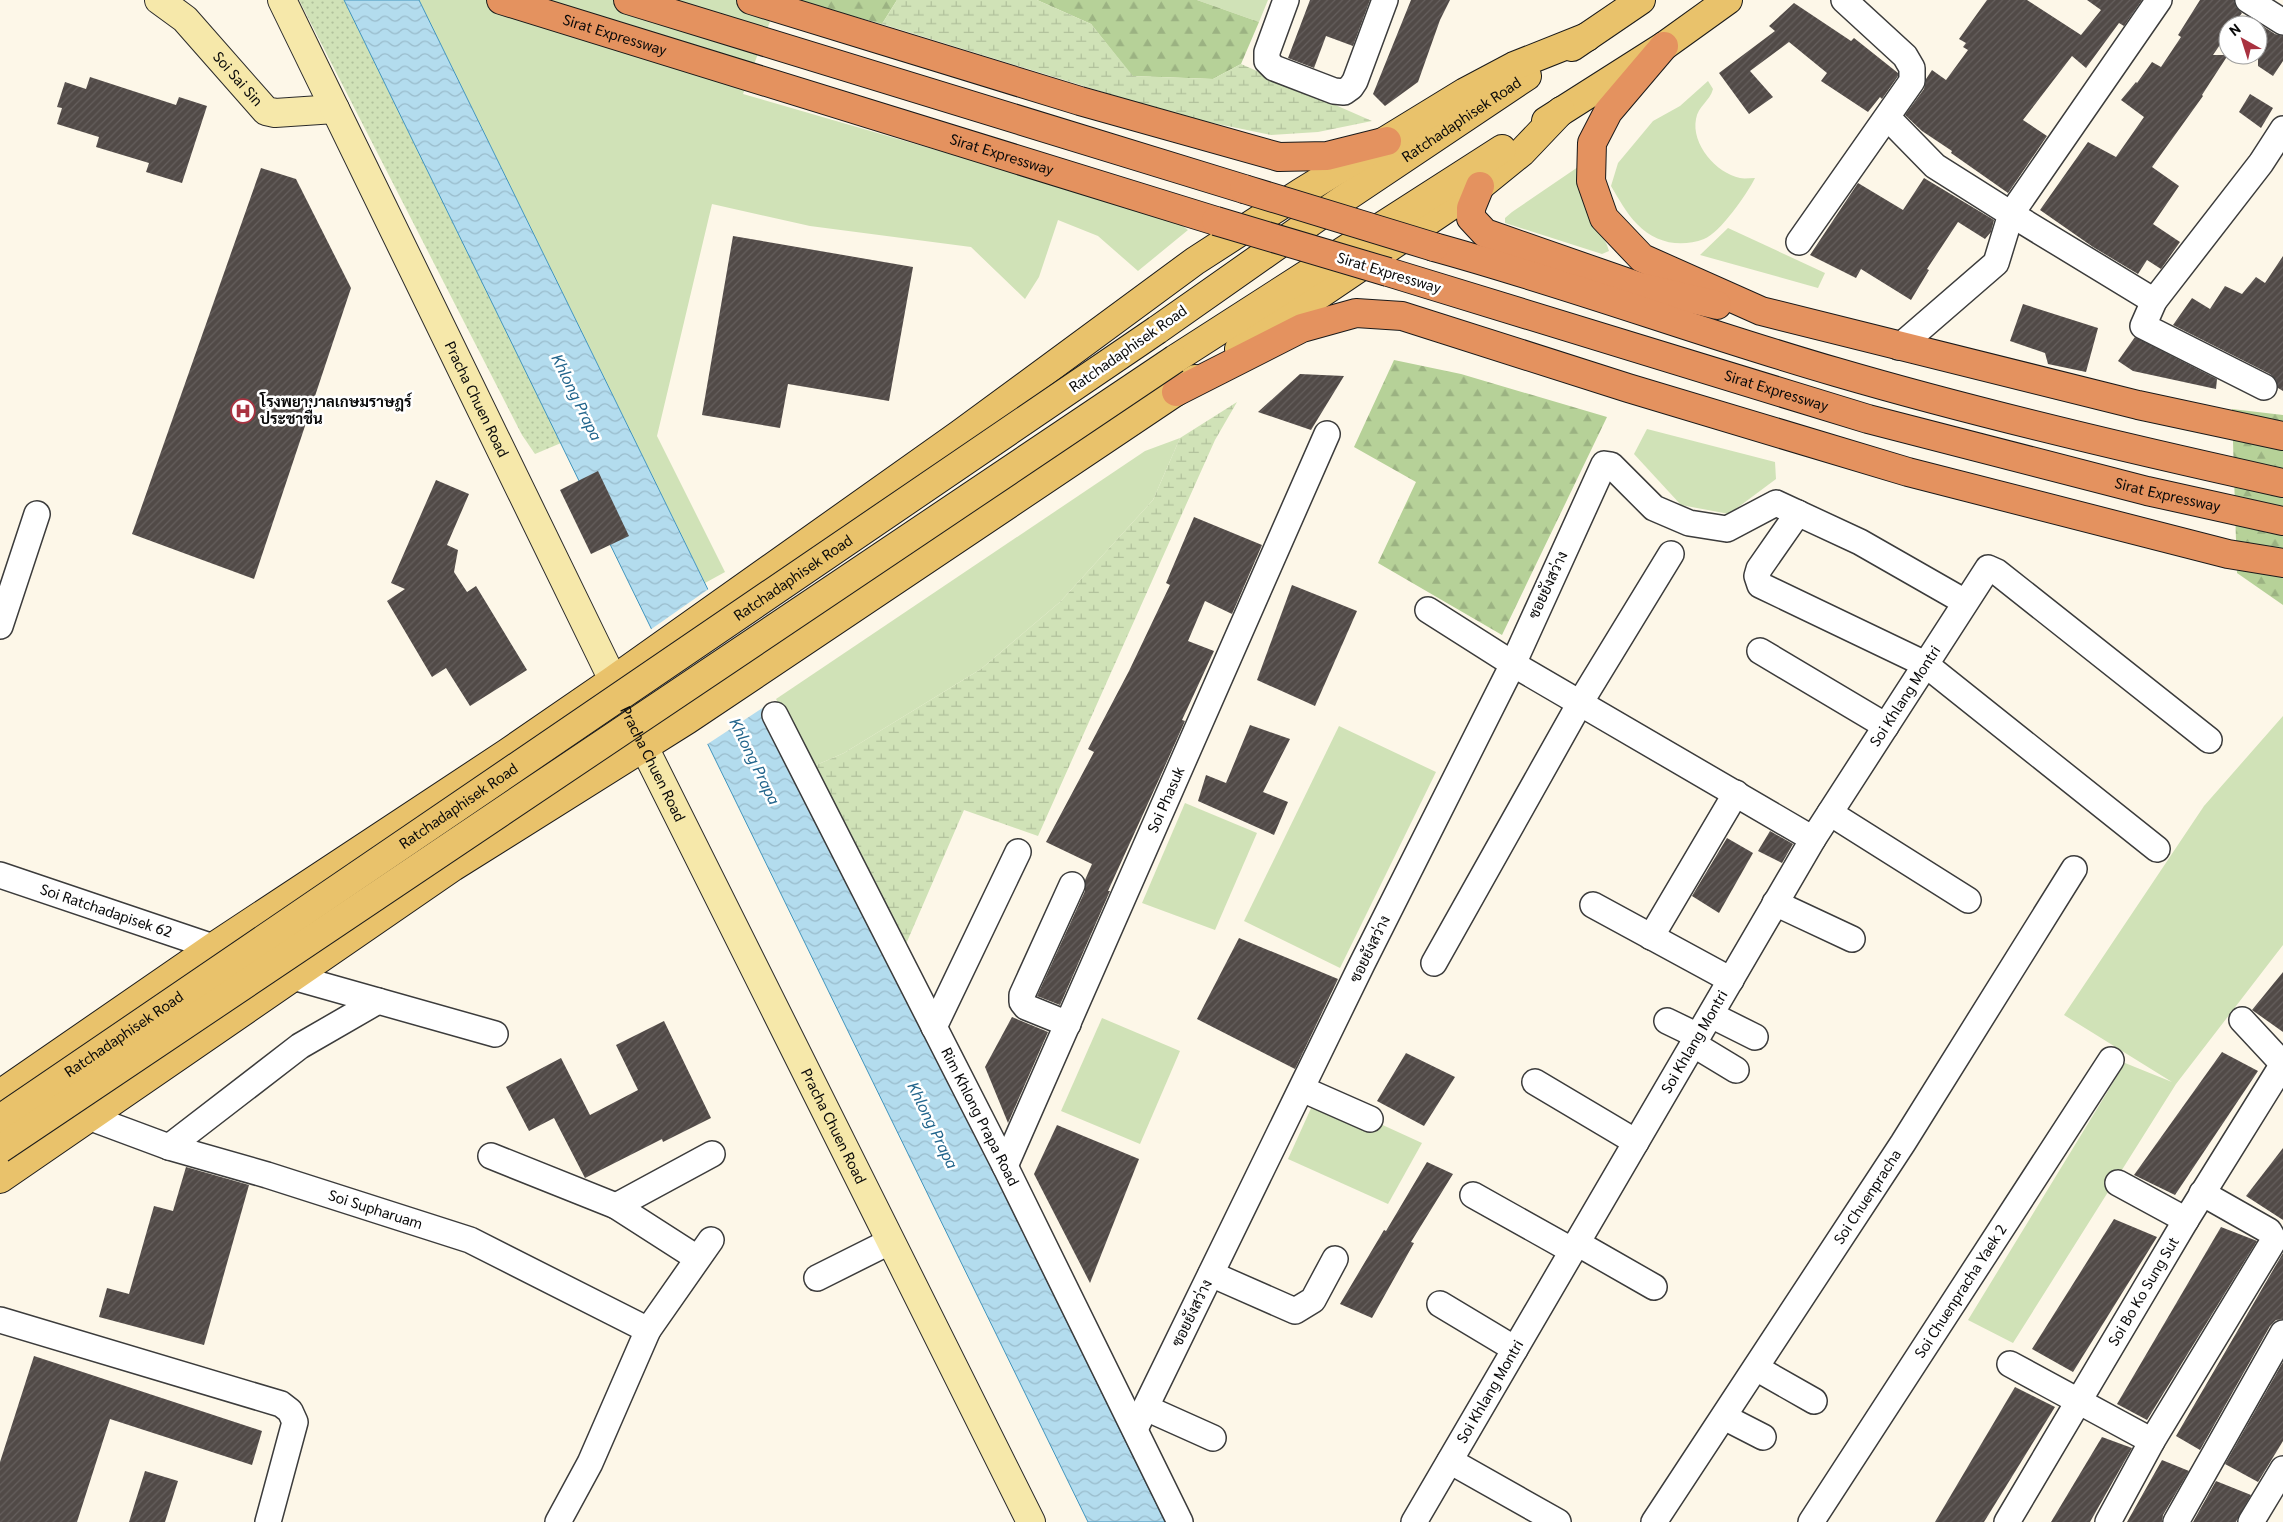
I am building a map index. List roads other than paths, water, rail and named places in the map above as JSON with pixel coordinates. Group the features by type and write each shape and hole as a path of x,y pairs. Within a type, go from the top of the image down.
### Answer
{"highway":[{"name":"Sirat Expressway","path":"501,0 1206,218 1868,419 2147,491 2283,521"},
{"path":"628,0 1434,247 1582,290 1836,372 2133,450 2283,483"},
{"path":"751,0 1080,101 1279,157 1326,156 1387,141"},
{"path":"1664,46 1608,112 1592,143 1591,181 1604,218 1642,258 1761,311"},
{"path":"1480,186 1471,208 1471,218 1485,233 1637,286 1722,306 1761,311 1899,347 1980,365 2138,405 2283,436"},
{"path":"1176,392 1302,328 1356,312 1402,316 1628,388 1908,472 2228,554 2283,563"}],"main road":[{"name":"Soi Sai Sin","path":"159,0 185,19 266,111 275,113 335,109"},
{"name":"Pracha Chuen Road","path":"282,0 644,745 1031,1522"},
{"name":"Ratchadaphisek Road","path":"0,1119 1158,330 1342,200 1641,0"},
{"name":"Ratchadaphisek Road","path":"0,1149 1175,359 1335,254 1664,46 1728,0"},
{"name":"Ratchadaphisek Road","path":"0,1094 213,947 613,680 826,530 1195,262 1300,193 1465,92 1514,66 1587,37"},
{"name":"Ratchadaphisek Road","path":"0,1179 452,867 686,720 1480,186 1522,152 1561,111"},
{"path":"826,530 816,561 818,575 828,589 855,592 879,589"},
{"path":"343,862 369,861 385,869 394,883 395,898 376,920"}],"street":[{"path":"1286,0 1267,52 1267,62 1274,68 1334,91 1344,92 1351,87 1355,80 1385,0"},
{"path":"1799,242 1888,118 1912,81 1912,68 1890,41 1844,0"},
{"path":"1899,347 1996,263 2011,214 2159,0"},
{"path":"2248,0 2283,22"},
{"path":"1888,118 1935,166 2154,301"},
{"path":"2264,387 2143,326 2154,301 2261,163 2283,129"},
{"name":"Soi Phasuk","path":"1005,1166 1327,434"},
{"name":"ซอยยังสว่าง","path":"1140,1419 1512,664 1604,464 1611,465 1654,508 1689,523 1727,529 1776,502 1798,513"},
{"path":"1965,602 1860,542 1798,513 1759,569 1760,584 1925,664 2157,849"},
{"path":"0,626 10,561 37,514"},
{"path":"1434,963 1580,702 1670,554"},
{"name":"Soi Khlang Montri","path":"1414,1522 1813,838 1988,568 2005,578 2209,740"},
{"path":"1428,610 1512,664 1813,838"},
{"path":"1760,651 1886,726"},
{"name":"Rim Khlong Prapa Road","path":"775,715 1005,1166 1140,1419 1180,1522"},
{"path":"1651,937 1736,794"},
{"path":"1830,813 1968,900"},
{"path":"934,1027 1018,852"},
{"name":"Soi Chuenpracha","path":"1654,1522 1903,1143 2074,869"},
{"name":"Soi Ratchadapisek 62","path":"0,875 213,947"},
{"path":"1068,1024 1026,1007 1022,1002 1022,995 1072,885"},
{"path":"1776,904 1852,939"},
{"path":"1593,905 1731,980"},
{"path":"293,977 495,1034"},
{"path":"169,1147 300,1046 378,1001"},
{"path":"1711,1014 1755,1037"},
{"path":"2242,1020 2283,1064"},
{"path":"1667,1021 1736,1070"},
{"name":"Soi Chuenpracha Yaek 2","path":"1811,1522 2111,1060"},
{"name":"Soi Bo Ko Sung Sut","path":"2007,1522 2202,1193 2283,1064"},
{"path":"1535,1082 1636,1142"},
{"path":"1302,1089 1370,1119"},
{"name":"Soi Supharuam","path":"91,1118 169,1147 470,1240 648,1330"},
{"path":"616,1206 712,1154"},
{"path":"491,1156 616,1206 704,1249 648,1330 590,1463 558,1522"},
{"path":"2118,1183 2186,1220"},
{"path":"2108,1522 2152,1441 2274,1240 2269,1231 2202,1193"},
{"path":"1473,1195 1654,1287"},
{"path":"817,1278 892,1241"},
{"path":"1211,1274 1295,1311 1313,1300 1335,1259"},
{"path":"1440,1304 1515,1349"},
{"path":"0,1320 281,1404 290,1411 295,1422 268,1522"},
{"path":"2176,1522 2283,1333"},
{"path":"2010,1364 2152,1441"},
{"path":"1756,1368 1814,1401"},
{"path":"1724,1417 1764,1437"},
{"path":"1140,1419 1213,1438"},
{"path":"1450,1461 1558,1522"},
{"path":"2251,1522 2283,1468"}],"water":[{"name":"Khlong Prapa","path":"344,0 419,0 1165,1522 1088,1522"}],"place":[{"name":"โรงพยาบาลเกษมราษฎร์ ประชาชื่น","path":"243,411"}]}
